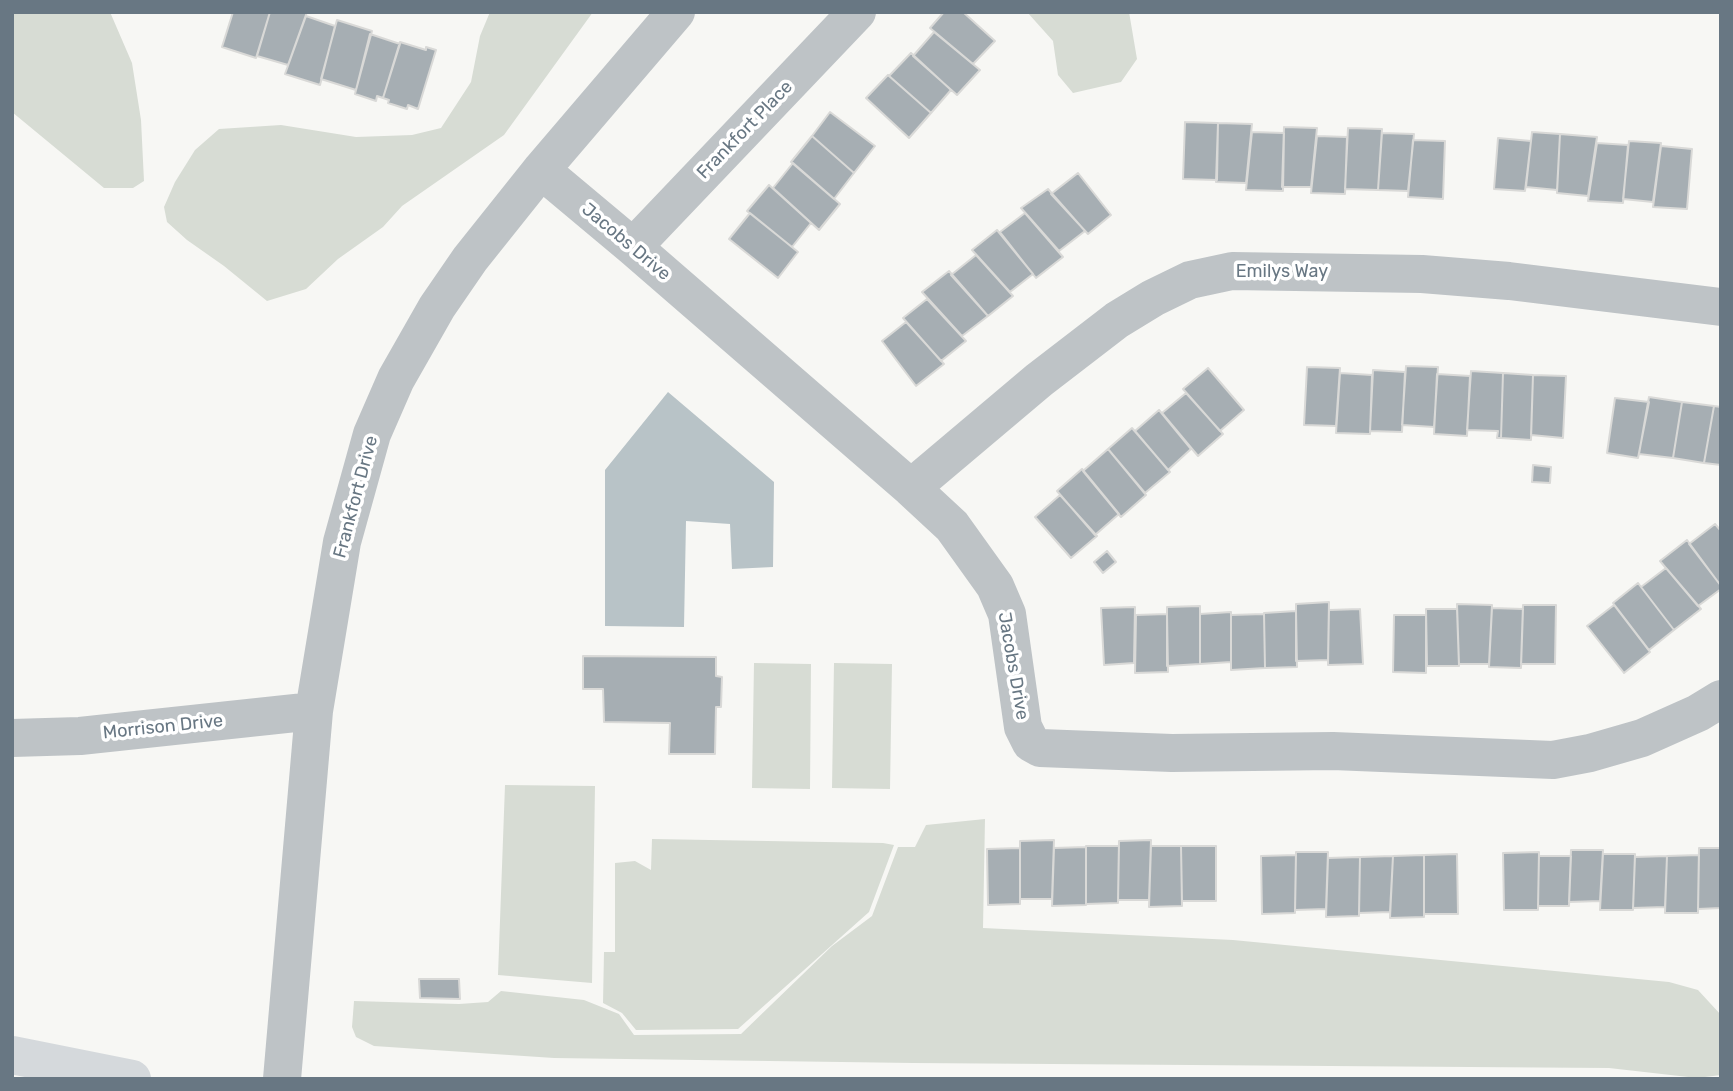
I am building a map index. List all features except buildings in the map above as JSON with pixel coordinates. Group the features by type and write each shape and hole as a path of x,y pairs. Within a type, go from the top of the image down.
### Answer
{"main road":[{"path":"12,1055 132,1079"}],"street":[{"name":"Frankfort Drive","path":"282,1079 314,711 342,542 372,434 396,379 437,307 470,258 676,12"},
{"name":"Frankfort Place","path":"633,247 857,12"},
{"name":"Jacobs Drive","path":"541,170 952,526 995,586 1007,614 1023,727 1031,743 1040,748 1172,752 1333,751 1553,760 1642,738 1698,713 1721,698"},
{"name":"Emilys Way","path":"911,488 1040,380 1117,320 1189,280 1232,271 1422,274 1597,290 1721,307"},
{"name":"Morrison Drive","path":"12,738 80,736 314,711"}],"shaded area":[{"path":"12,12 110,12 132,63 141,120 144,181 133,188 104,188 12,112"},
{"path":"490,12 593,12 504,135 402,206 383,227 338,259 306,289 267,301 167,222 164,207 175,182 195,150 219,129 281,125 356,137 412,135 441,128 471,82 480,36"},
{"path":"1027,12 1129,12 1137,59 1121,82 1073,93 1058,75 1053,41"},
{"path":"668,392 774,482 773,567 732,569 730,524 686,521 684,627 605,626 605,470"},
{"path":"754,663 811,664 810,789 752,788"},
{"path":"834,663 892,664 890,789 832,788"},
{"path":"505,785 595,786 592,983 498,975"},
{"path":"985,819 983,928 1233,940 1669,982 1698,990 1721,1015 1721,1075 1697,1078 1609,1068 554,1058 374,1046 356,1037 352,1027 354,1001 459,1004 488,1002 501,991 584,1000 619,1014 634,1035 741,1034 832,946 872,916 898,847 915,847 926,825"},
{"path":"652,839 894,845 869,912 738,1029 636,1030 622,1013 603,1003 604,952 615,952 615,863 635,861 651,870"}]}
